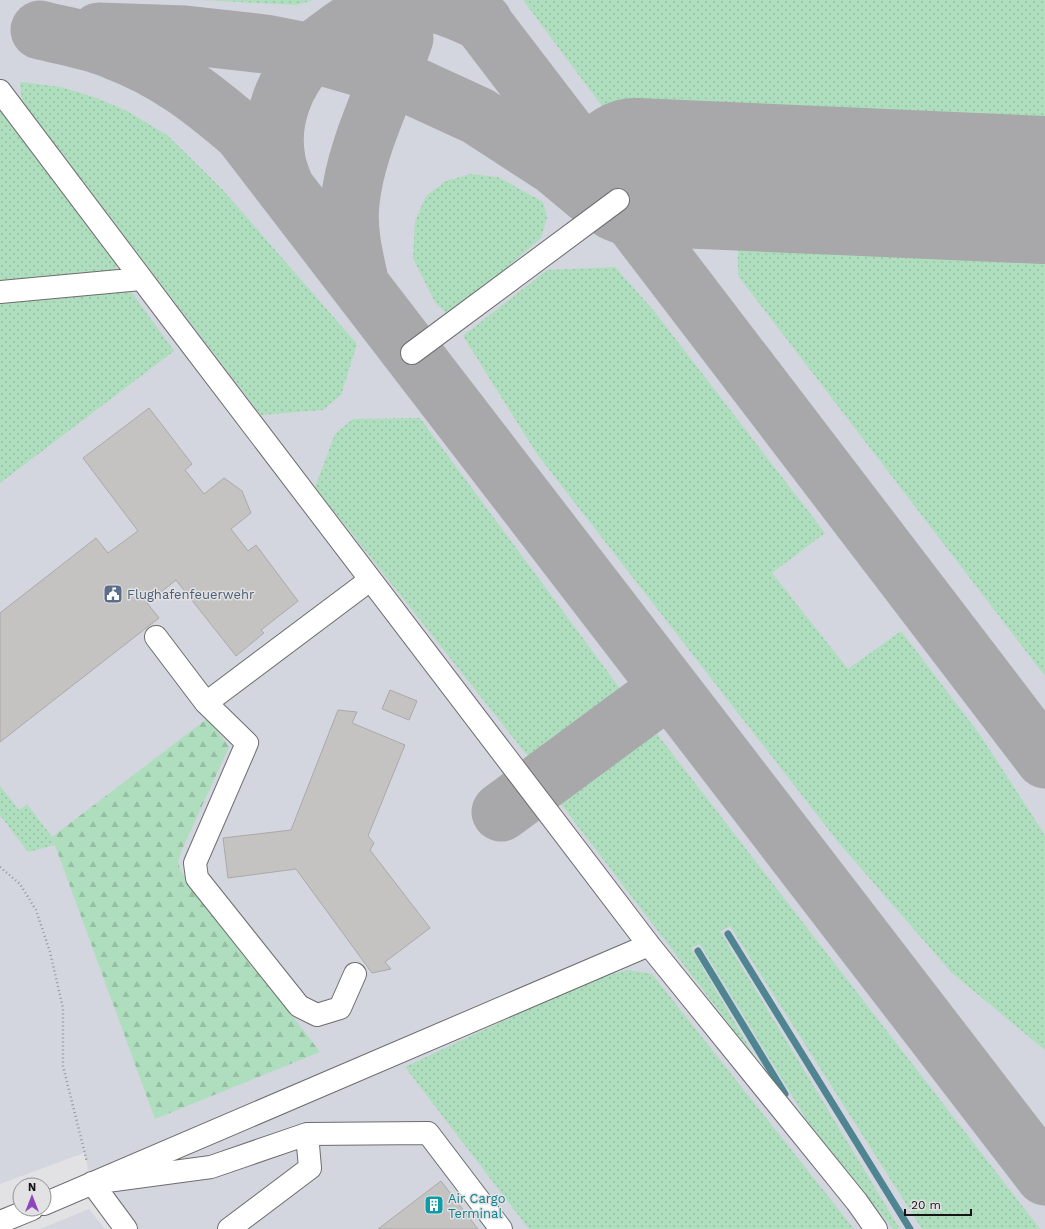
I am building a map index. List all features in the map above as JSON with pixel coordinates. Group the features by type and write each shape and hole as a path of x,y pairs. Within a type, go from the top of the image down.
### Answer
{"lane":[{"path":"0,91 141,279 649,945 857,1202 876,1229"},
{"path":"412,353 618,200"},
{"path":"0,292 141,279"},
{"path":"206,703 370,580"},
{"path":"156,637 206,703 246,743 195,863 197,878 299,1006 317,1015 340,1008 356,974"},
{"path":"52,1200 649,945"},
{"path":"92,1183 211,1167 307,1134 428,1133 501,1229"},
{"path":"229,1229 310,1168 307,1134"},
{"path":"92,1183 126,1229"},
{"path":"0,1222 12,1217"}],"path":[{"path":"0,868 20,884 36,910 50,952 63,1008 63,1066 84,1153"}],"shaded area":[{"path":"0,0 1045,0 1045,1229 126,1229 92,1183 84,1153 19,1177 12,1177 12,1180 0,1184"},
{"path":"89,1209 105,1229 40,1229 57,1222"}],"green space":[{"path":"201,0 314,0 296,5"},
{"path":"523,0 1045,0 1045,149 622,133"},
{"path":"20,82 61,87 94,97 125,110 167,135 222,189 357,344 341,395 323,410 261,415 22,102"},
{"path":"0,111 117,260 116,271 0,282"},
{"path":"471,174 498,177 543,202 547,218 541,238 495,278 446,313 435,302 413,258 415,221 426,196 446,181"},
{"path":"780,215 1045,229 1045,676 739,277 739,246 745,232 758,220"},
{"path":"615,267 654,311 825,533 772,573 848,669 901,631 980,735 1045,835 1045,1050 952,973 839,843 537,454 463,336 547,270"},
{"path":"130,290 174,351 0,483 0,302"},
{"path":"420,418 627,698 541,759 530,759 315,487 335,434 353,419"},
{"path":"208,718 229,747 181,852 178,863 182,873 320,1052 155,1119 52,837"},
{"path":"647,721 1040,1229 922,1229 730,926 720,931 900,1229 893,1229 808,1122 700,944 691,948 758,1062 551,791"},
{"path":"0,786 19,810 27,804 52,837 55,845 28,852 0,815"},
{"path":"628,970 652,974 854,1229 529,1229 405,1067 590,980"}],"building":[{"path":"149,408 192,464 185,470 204,494 224,478 242,491 251,513 231,529 248,551 256,545 298,601 261,630 264,633 236,656 176,580 147,603 159,618 0,742 0,613 96,538 108,553 138,531 83,458"},
{"path":"390,690 417,701 409,720 382,709"},
{"path":"338,710 357,712 352,723 405,745 368,836 374,843 370,850 430,928 385,962 391,969 372,973 296,869 228,878 223,838 291,830"},
{"name":"Air Cargo Terminal","path":"441,1181 478,1229 378,1229"}],"waterway":[{"path":"728,934 910,1229"},
{"path":"698,951 785,1094"}],"taxiway":[{"path":"465,0 1045,759"},
{"path":"285,188 278,170 274,145 277,116 286,89 293,76 317,48 346,27 373,11 403,2 423,1 441,5 483,22"},
{"path":"40,30 77,38 96,44 150,66 182,85 242,132 1045,1176"},
{"path":"99,32 185,35 265,44 311,53 391,76 478,116 555,166 591,196"},
{"path":"360,285 355,265 349,224 353,182 358,161 372,120 404,38"},
{"path":"501,812 669,688"}],"runway":[{"path":"635,172 1045,190"}],"place":[{"name":"Flughafenfeuerwehr","path":"113,594"},
{"name":"Air Cargo Terminal","path":"434,1205"}]}
